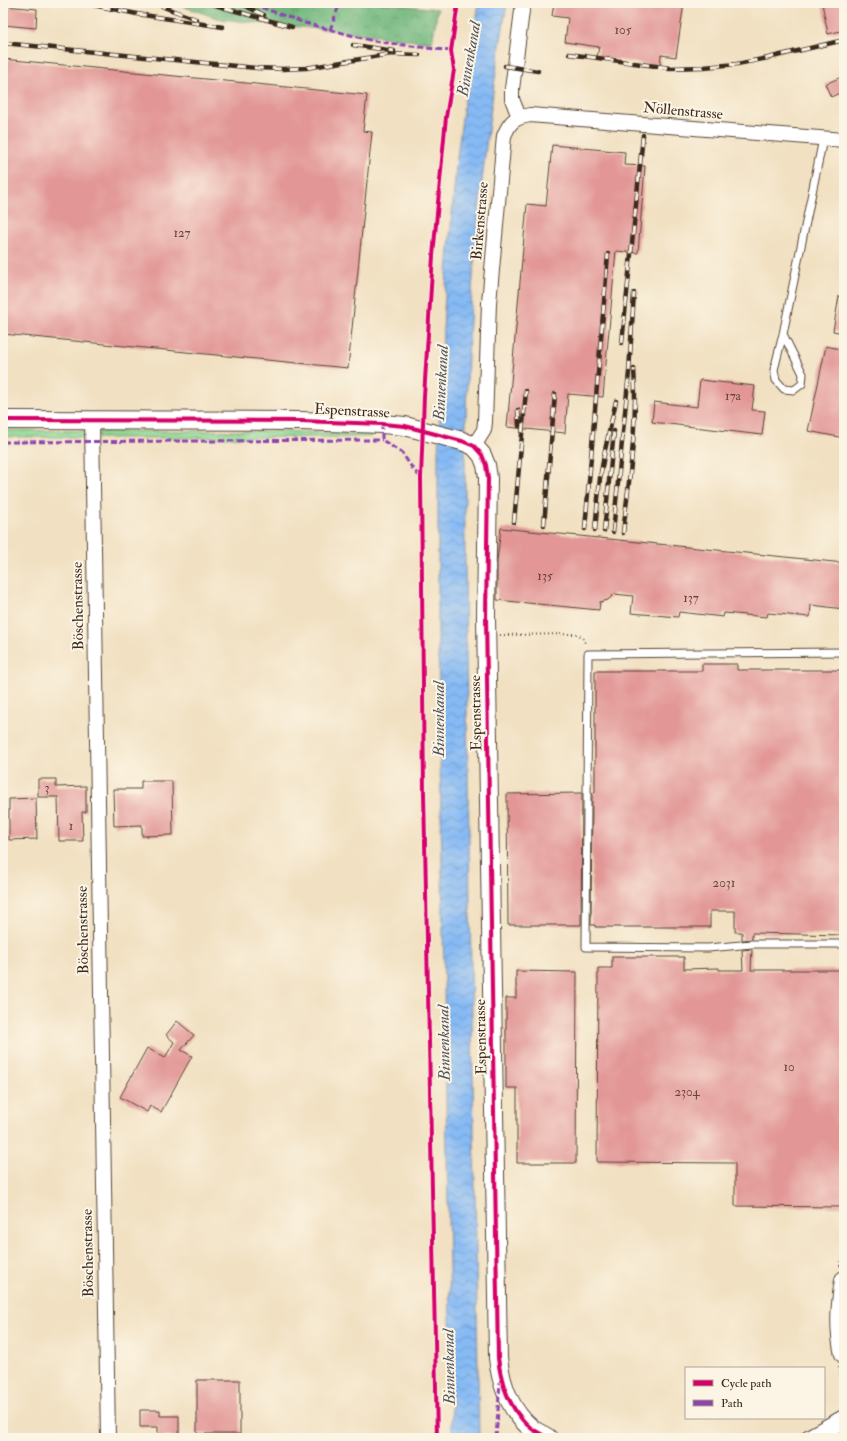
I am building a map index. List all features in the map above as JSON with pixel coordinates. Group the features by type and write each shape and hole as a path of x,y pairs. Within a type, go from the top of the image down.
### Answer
{"street":[{"path":"519,117 512,99 512,89 522,3"},
{"name":"Nöllenstrasse","path":"519,117 530,115 844,140"},
{"name":"Birkenstrasse","path":"478,451 484,430 486,412 489,303 504,136 508,125 519,117"},
{"name":"Espenstrasse","path":"3,420 301,421 382,424 417,429 462,441 478,451 486,465 488,478 486,635 498,1358 500,1376 508,1399 519,1415 532,1429 548,1438"},
{"name":"Böschenstrasse","path":"92,420 108,1438"},
{"path":"844,1280 840,1307 840,1330 844,1354"},
{"path":"844,1418 842,1424 844,1434"},
{"path":"810,1438 844,1418"}],"lane":[{"path":"783,334 803,374 802,384 791,391 784,389 780,385 775,375 775,365 783,334 823,139"},
{"path":"844,652 588,654 586,947 708,948 752,944 844,944"}],"path":[{"path":"486,635 576,634 582,637 586,643 588,654"}],"green space":[{"path":"173,3 381,3 438,9 432,43 330,30 220,19"},
{"path":"3,430 87,431 87,437 3,437"},
{"path":"99,431 274,431 370,434 371,437 98,438"}],"water":[{"name":"Binnenkanal","path":"479,3 507,3 493,90 482,178 474,267 466,407 466,617 479,1438 452,1438 438,639 438,453 444,309 456,166"}],"building":[{"path":"554,3 684,3 676,57 661,55 660,66 597,57 599,47 565,42 568,18 552,16"},
{"path":"822,3 844,3 844,30 828,34"},
{"path":"5,6 37,9 36,28 3,25"},
{"path":"3,59 367,95 363,131 372,132 348,368 3,334"},
{"path":"844,76 844,91 831,97 825,84"},
{"path":"552,145 625,152 624,165 645,166 638,253 616,251 603,397 568,394 565,433 507,427 527,204 546,206"},
{"path":"839,296 844,297 844,333 833,331"},
{"path":"826,346 844,350 844,438 808,431"},
{"path":"700,380 755,386 752,410 765,411 762,435 652,422 654,402 697,407"},
{"path":"501,528 844,563 844,609 811,605 810,617 768,613 767,617 724,613 723,617 679,612 678,617 631,613 633,596 614,594 608,600 600,602 599,610 497,600 497,561"},
{"path":"702,664 737,664 737,670 844,670 844,935 752,933 752,939 742,940 742,932 735,932 735,911 710,911 710,927 595,927 595,925 591,925 592,793 595,793 595,671 702,671"},
{"path":"38,779 56,779 56,787 86,786 86,812 82,812 83,841 59,841 58,797 38,797"},
{"path":"141,781 172,781 173,835 142,836 142,825 114,826 113,789 141,789"},
{"path":"582,793 581,925 508,925 507,794"},
{"path":"36,798 37,839 9,840 9,799"},
{"path":"752,949 751,970 844,970 844,1207 735,1206 735,1164 733,1163 597,1162 598,968 612,968 612,957 684,957 684,969 719,968 719,970 743,970 742,950"},
{"path":"516,971 577,972 576,1163 517,1163 517,1088 506,1088 506,998 516,998"},
{"path":"177,1021 194,1035 181,1050 192,1056 161,1112 150,1106 147,1112 120,1097 147,1048 165,1058 174,1042 166,1035"},
{"path":"197,1380 240,1380 240,1434 197,1434"},
{"path":"140,1410 160,1410 160,1416 179,1416 179,1437 158,1437 158,1427 140,1427"}],"railway":[{"path":"84,3 137,14 223,27"},
{"path":"157,3 166,8 196,19"},
{"path":"208,3 292,27"},
{"path":"239,3 264,15"},
{"path":"569,54 670,68 704,67 737,64 844,40"},
{"path":"3,43 256,68 283,69 306,68 391,54 419,55"},
{"path":"353,45 394,51"},
{"path":"505,66 538,71"},
{"path":"622,343 643,135"},
{"path":"585,529 608,254"},
{"path":"613,532 629,372 634,293"},
{"path":"623,533 634,431 634,369"},
{"path":"514,522 526,391"},
{"path":"544,525 555,394"},
{"path":"595,530 600,478 616,401"},
{"path":"518,410 519,426"},
{"path":"604,531 614,431"}],"marked path":[{"path":"254,3 260,7 305,23 373,41 451,51"},
{"path":"330,30 338,8 335,3"},
{"path":"382,424 382,440 402,453 421,478"},
{"path":"3,442 382,440"},
{"path":"496,1438 500,1382"}],"cycle path":[{"path":"437,1438 424,793 421,478 424,396 433,256 446,117 454,70 451,51 458,3"},
{"path":"3,420 301,421 382,424 405,426 462,441 474,446 482,455 486,465 488,478 486,617 498,1358 501,1378 512,1406 524,1422 532,1429 548,1438"}]}
